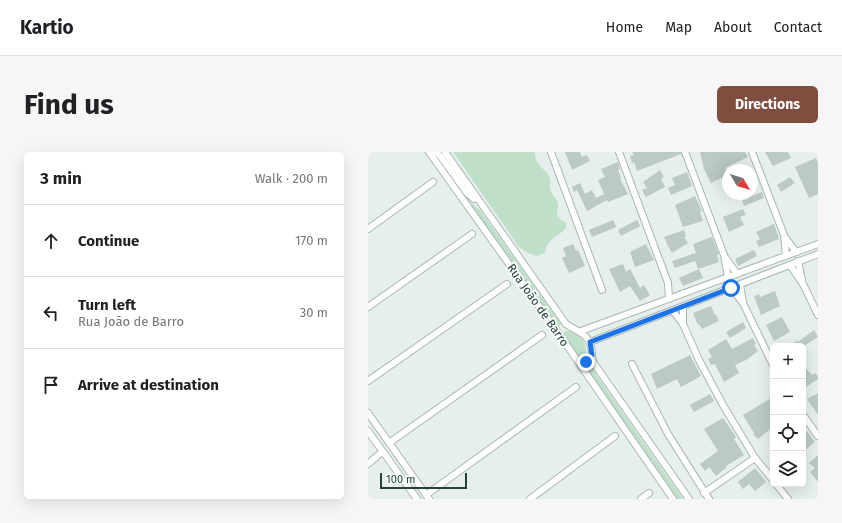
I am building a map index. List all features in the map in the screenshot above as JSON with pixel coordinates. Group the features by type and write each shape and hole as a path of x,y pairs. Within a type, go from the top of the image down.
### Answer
{"street":[{"name":"Rua João de Barro","path":"429,152 559,334 673,499"},
{"name":"Rua João de Barro","path":"436,152 467,193 479,202"},
{"name":"Rua João de Barro","path":"445,152 566,324 581,331 590,342 593,362 689,499"},
{"path":"551,152 602,290"},
{"path":"619,152 668,283 669,299"},
{"path":"685,152 724,255 728,278"},
{"path":"752,152 784,235 796,252"},
{"path":"368,229 433,182"},
{"path":"368,307 472,234"},
{"path":"784,235 786,256"},
{"path":"581,331 818,244"},
{"path":"590,342 818,254"},
{"path":"724,255 737,274"},
{"path":"798,261 803,284"},
{"path":"762,264 766,274"},
{"path":"790,265 803,284 818,314"},
{"path":"668,283 678,296"},
{"path":"368,381 506,284"},
{"path":"740,285 743,303"},
{"path":"731,288 743,303 770,359"},
{"path":"683,307 683,324"},
{"path":"641,309 646,321"},
{"path":"673,310 683,324 699,360 723,405 755,458 770,476"},
{"path":"618,318 623,330"},
{"path":"559,334 563,328 570,326"},
{"path":"389,443 542,335"},
{"path":"579,363 586,362 592,355"},
{"path":"632,364 668,434 709,499"},
{"path":"368,413 427,497 576,387"},
{"path":"806,419 818,436"},
{"path":"368,430 382,452 417,499"},
{"path":"530,499 615,436"},
{"path":"368,464 382,452"},
{"path":"704,492 755,458"},
{"path":"389,460 399,466 402,462"},
{"path":"399,473 407,474 415,479"},
{"path":"778,487 788,499"},
{"path":"641,499 649,494"}],"green space":[{"path":"453,152 535,152 535,157 538,164 546,171 550,178 550,189 558,203 558,216 566,223 566,228 548,244 545,253 536,256 519,247"},
{"path":"436,156 466,199 480,210 561,324 557,328 435,157"},
{"path":"566,331 575,333 582,339 586,348 584,358 580,358 578,356 564,336 563,333"},
{"path":"590,362 595,373 683,499 675,499 582,367"}],"building":[{"path":"565,152 580,152 582,157 587,155 590,161 572,170"},
{"path":"632,152 681,152 681,154 637,171 630,156 634,155"},
{"path":"700,152 745,152 748,157 733,164 722,164 722,178 711,183 704,169"},
{"path":"765,152 788,152 791,158 773,166"},
{"path":"816,158 818,163 818,194 809,198 795,167"},
{"path":"618,162 620,179 628,194 608,202 607,200 587,211 577,190 574,192 572,187 580,183 585,194 592,190 596,198 604,194 598,180 605,177 601,169"},
{"path":"660,170 664,177 661,179 665,187 646,197 642,190 647,188 643,182"},
{"path":"687,172 692,186 671,195 668,188 675,185 672,178"},
{"path":"790,177 795,183 781,192 777,185"},
{"path":"762,192 764,198 744,206 742,200 758,200 758,194"},
{"path":"695,196 702,211 700,212 703,221 683,227 675,205"},
{"path":"743,209 746,215 740,217 744,225 729,232 723,217"},
{"path":"613,220 616,227 592,237 589,230"},
{"path":"637,220 640,226 621,236 618,230"},
{"path":"774,224 779,239 759,247 756,241 760,239 756,232"},
{"path":"684,230 686,237 684,237 688,243 672,253 664,237"},
{"path":"712,237 719,254 717,255 719,262 698,269 695,261 675,268 672,261 696,253 693,244"},
{"path":"573,244 576,251 578,250 585,266 569,273 562,258 566,256 563,248"},
{"path":"646,244 654,260 635,267 630,252"},
{"path":"754,250 757,256 738,266 735,259"},
{"path":"623,264 626,272 630,269 640,288 644,285 650,295 640,301 630,286 620,292 609,269"},
{"path":"699,269 703,278 683,286 679,278"},
{"path":"775,291 780,306 761,315 754,296 759,294 760,297"},
{"path":"711,306 719,321 702,329 699,324 698,325 693,313"},
{"path":"782,317 790,332 774,341 766,325"},
{"path":"743,322 746,328 730,338 726,332"},
{"path":"814,330 818,337 806,345 806,343 793,343 798,342"},
{"path":"753,338 756,344 754,345 758,351 746,360 735,365 739,373 724,382 715,364 711,365 708,359 712,357 708,350 726,339 732,349"},
{"path":"690,355 701,376 681,387 677,379 657,389 651,374"},
{"path":"806,368 812,375 815,373 818,376 818,379 806,387"},
{"path":"818,393 818,415 807,399"},
{"path":"710,394 714,401 694,412 690,405"},
{"path":"770,399 770,429 758,439 753,434 754,433 743,415"},
{"path":"723,418 736,437 734,439 744,455 726,466 727,467 716,476 709,467 705,471 700,464 718,451 704,429"},
{"path":"806,430 815,442 806,450"},
{"path":"818,455 818,482 810,472 815,468 809,463"},
{"path":"755,468 766,482 755,491 749,484 743,489 738,482"}],"route":[{"path":"586,362 592,355 590,342 731,288"}]}
